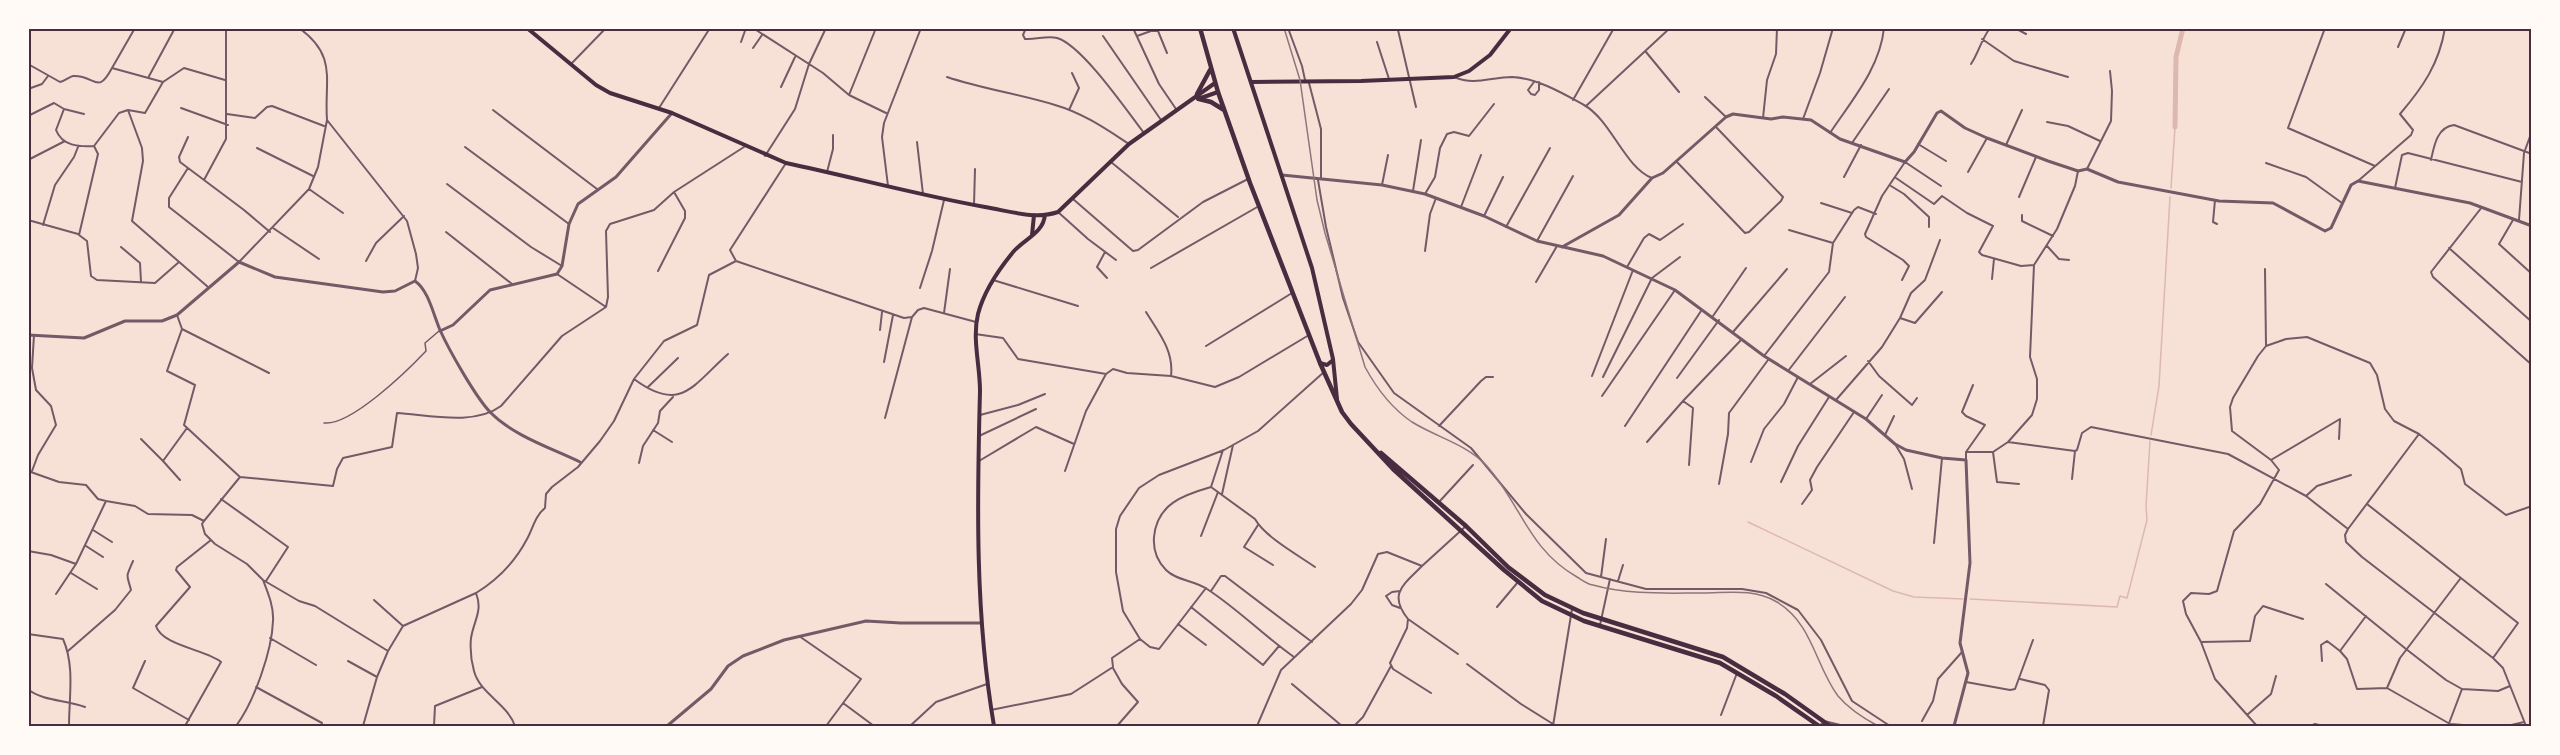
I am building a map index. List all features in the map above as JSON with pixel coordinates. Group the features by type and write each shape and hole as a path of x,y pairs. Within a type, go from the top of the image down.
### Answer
{"highway":[{"path":"1200,28 1210,69 1248,179 1337,403 1367,442 1393,469 1464,527"},
{"path":"1210,69 1198,96 1224,110"},
{"path":"1367,442 1439,502 1542,601 1570,615 1599,625 1706,656 1737,672 1819,726"},
{"path":"1520,580 1572,609 1723,657 1785,694 1828,724"}],"main road":[{"path":"527,28 596,85 610,93 672,113 765,156 944,200 1034,215 1058,212 1129,144 1215,83"},
{"path":"1233,28 1312,268 1333,359 1337,403"},
{"path":"1251,82 1454,77 1469,71 1490,55 1511,28"},
{"path":"1198,96 1218,93"},
{"path":"1032,236 1034,215"},
{"path":"994,726 980,623 977,557 980,380 975,334 976,322 981,304 993,280 1015,250 1041,229 1046,215"},
{"path":"1320,363 1327,365 1333,359"}],"street":[{"path":"28,64 60,82 75,76 100,84 105,82 135,28"},
{"path":"148,78 175,28"},
{"path":"204,180 224,145 228,125 225,80 226,28"},
{"path":"28,335 84,338 125,321 162,321 177,315 239,262 309,189 318,167 327,120 329,75 322,51 310,36 299,28"},
{"path":"571,64 606,28"},
{"path":"659,108 710,28"},
{"path":"741,42 746,28"},
{"path":"753,28 809,64 849,95 886,113"},
{"path":"765,156 795,109 809,64 826,28"},
{"path":"849,95 876,28"},
{"path":"888,186 882,137 886,113 921,28"},
{"path":"1026,28 1023,35 1025,39 1049,36 1059,38 1079,53 1144,133"},
{"path":"1133,28 1160,84 1176,109"},
{"path":"1288,28 1321,129 1319,180 1336,267 1358,342 1394,393 1476,453 1526,514 1586,573 1646,589 1742,589 1766,592 1779,597 1798,610 1815,630 1852,701 1890,726"},
{"path":"1573,100 1614,28"},
{"path":"1586,106 1670,28"},
{"path":"1763,118 1767,80 1776,54 1777,28"},
{"path":"1803,119 1833,28"},
{"path":"1830,133 1873,68 1882,47 1884,28"},
{"path":"1971,64 1978,53 1982,39 1990,28"},
{"path":"2015,28 2026,34"},
{"path":"2325,28 2288,128 2375,166"},
{"path":"2398,47 2406,28"},
{"path":"1902,280 1909,266 1866,237 1865,234 1876,214 1882,196 1891,186 1937,113 1941,111 1965,128 1987,138 2078,171 2086,170 2118,182 2215,200 2245,204 2273,204 2325,231 2331,228 2351,186 2411,135 2413,130 2400,114 2427,82 2443,44 2445,28"},
{"path":"1398,30 1416,107"},
{"path":"1137,36 1151,31 1158,32 1167,53"},
{"path":"753,48 762,35"},
{"path":"1102,36 1161,120"},
{"path":"1982,39 2014,61 2068,77"},
{"path":"1377,42 1389,79"},
{"path":"1646,52 1678,92"},
{"path":"781,87 795,57"},
{"path":"112,68 163,82"},
{"path":"94,146 119,112 128,110 145,113 163,82 184,68 225,80"},
{"path":"2086,170 2113,113 2110,72"},
{"path":"1069,110 1079,88 1072,73"},
{"path":"28,89 42,84 48,76"},
{"path":"947,76 978,87 1056,105 1091,119 1129,144"},
{"path":"1454,77 1463,81 1480,82 1512,77 1539,82 1586,106 1600,117 1617,143 1641,171 1652,178"},
{"path":"1534,82 1528,90 1535,95 1539,90 1539,82"},
{"path":"1852,143 1889,89"},
{"path":"1705,97 1726,117"},
{"path":"28,116 49,103 84,114"},
{"path":"1425,194 1435,177 1440,148 1447,134 1454,132 1469,136 1494,104"},
{"path":"227,114 255,118 267,107 272,106 325,127"},
{"path":"181,108 228,125"},
{"path":"64,109 56,129 58,136 78,147 94,146"},
{"path":"128,110 142,148 143,161 132,221 208,287"},
{"path":"493,110 597,189"},
{"path":"2006,145 2022,110"},
{"path":"440,331 453,325 490,290 557,274 562,266 569,225 578,204 616,177 672,113"},
{"path":"1562,247 1619,215 1652,178 1663,173 1726,117 1734,114 1816,122 1830,133 1852,143 1905,162 1941,186"},
{"path":"327,120 407,220 418,268 415,281"},
{"path":"2047,122 2068,126 2100,141"},
{"path":"2431,160 2439,133 2454,125 2524,153 2532,154"},
{"path":"1676,162 1745,233 1749,232 1783,197 1716,127"},
{"path":"2519,222 2524,153 2532,131"},
{"path":"827,172 833,149 833,135"},
{"path":"188,137 179,158 180,162 270,232"},
{"path":"1968,172 1987,138"},
{"path":"1413,191 1421,140"},
{"path":"28,160 65,141"},
{"path":"917,142 923,194"},
{"path":"1918,144 1946,161"},
{"path":"1844,177 1861,145"},
{"path":"79,235 98,154 94,146"},
{"path":"43,225 55,185 75,157 78,147"},
{"path":"465,147 569,225"},
{"path":"177,315 182,328 167,371 195,385 184,425 240,477 333,486 337,469 344,458 392,447 397,413 457,418 491,413 501,406 562,336 606,307 608,297 607,227 610,224 654,210 674,192 744,147"},
{"path":"257,148 314,176"},
{"path":"1506,226 1550,148"},
{"path":"2395,188 2402,155 2408,153 2522,182"},
{"path":"1382,185 1389,155"},
{"path":"1461,207 1481,155"},
{"path":"2019,197 2036,157"},
{"path":"1111,162 1179,218"},
{"path":"786,163 730,250 736,261 882,312 912,317"},
{"path":"2266,163 2306,177 2342,203"},
{"path":"188,168 169,198 170,207 239,262 275,276 383,292 394,291 415,281"},
{"path":"974,205 975,169"},
{"path":"1966,452 1993,452 2008,442 2032,414 2037,399 2037,379 2030,357 2034,264 2053,236 2075,186 2078,171"},
{"path":"1282,175 1382,185 1425,194 1484,216 1538,241 1603,256 1675,290 1719,320 1764,356 1866,419 1895,444 1906,450 1942,458 1966,460"},
{"path":"1538,241 1573,176"},
{"path":"1484,216 1503,177"},
{"path":"1896,178 1934,204 1942,196 1967,213 1993,226 1979,252 1994,259 2021,266 2034,264"},
{"path":"1073,199 1133,251 1138,250 1203,202 1248,179"},
{"path":"2358,181 2470,203 2532,226"},
{"path":"447,184 531,247 562,266"},
{"path":"1891,186 1904,194 1929,217 1929,226"},
{"path":"309,189 343,213"},
{"path":"658,271 685,218 685,211 674,192"},
{"path":"1425,251 1430,214 1436,198"},
{"path":"920,288 932,251 944,200"},
{"path":"2215,200 2213,222 2217,224"},
{"path":"1821,203 1852,213"},
{"path":"1151,268 1259,206"},
{"path":"1764,356 1829,272 1833,243 1852,213 1858,207 1876,214"},
{"path":"2482,207 2433,268 2433,277 2532,365"},
{"path":"1058,212 1116,260"},
{"path":"2022,215 2022,221 2053,236"},
{"path":"366,261 376,243 404,216"},
{"path":"2513,219 2499,244 2532,274"},
{"path":"28,220 79,235 87,241 93,279 155,283 179,262"},
{"path":"1627,267 1644,238 1649,234 1660,240 1683,224"},
{"path":"273,228 319,259"},
{"path":"1789,230 1833,243"},
{"path":"446,231 513,284"},
{"path":"1836,400 1882,347 1900,318 1911,293 1924,280 1940,240"},
{"path":"121,246 140,263 141,282"},
{"path":"1536,282 1557,246"},
{"path":"2047,246 2059,260 2069,260"},
{"path":"2449,248 2532,322"},
{"path":"1105,252 1097,267 1107,278"},
{"path":"1603,377 1652,278 1680,257"},
{"path":"1992,279 1994,259"},
{"path":"363,726 377,677 388,651 403,626 494,583 516,558 538,514 545,508 546,494 600,441 614,420 634,379 664,341 697,325 709,275 736,261"},
{"path":"1713,316 1746,268"},
{"path":"944,314 950,269"},
{"path":"1733,332 1786,269"},
{"path":"2265,269 2266,346"},
{"path":"1592,376 1633,270"},
{"path":"557,274 606,307"},
{"path":"993,280 1078,306"},
{"path":"415,281 423,290 440,331 482,402 491,413 506,425 580,462"},
{"path":"1602,396 1675,290"},
{"path":"1900,318 1915,323 1942,292"},
{"path":"1206,346 1292,293"},
{"path":"1788,371 1845,297"},
{"path":"885,418 912,317 918,310 924,308 976,322"},
{"path":"1625,426 1702,310"},
{"path":"880,330 882,312"},
{"path":"1146,312 1170,352 1173,363 1171,376"},
{"path":"884,362 893,315"},
{"path":"1677,378 1719,320"},
{"path":"182,328 269,373"},
{"path":"975,334 1003,338 1018,358 1106,374"},
{"path":"34,335 32,368 36,390 51,405 56,425 30,471 59,482 86,485 98,499 135,506 148,514 192,514 204,521"},
{"path":"1065,471 1086,411 1106,374 1113,369 1126,373 1171,376 1215,387 1228,383 1309,336"},
{"path":"2257,726 2215,679 2201,642 2186,614 2183,601 2191,593 2209,594 2217,591 2234,531 2260,504 2279,470 2271,460 2232,431 2230,418 2233,398 2248,370 2266,346 2300,336 2370,363 2377,375 2385,410 2394,421 2419,434 2461,469 2465,484 2506,515 2532,506"},
{"path":"1647,442 1742,339"},
{"path":"639,463 643,446 658,423 660,411 673,397 691,390 728,354"},
{"path":"1810,384 1846,356"},
{"path":"647,388 678,358"},
{"path":"1719,484 1728,434 1729,413 1769,359"},
{"path":"1868,361 1879,376 1912,405 1917,398"},
{"path":"1206,588 1159,649 1150,647 1140,639 1123,611 1118,593 1116,529 1120,516 1139,488 1159,475 1224,450 1258,431 1324,372"},
{"path":"1439,426 1480,381 1486,377 1493,378"},
{"path":"1751,462 1764,429 1784,404 1798,377"},
{"path":"634,379 647,388 673,397"},
{"path":"1954,726 1966,682 1967,664 1962,652 1961,623 1970,563 1966,452 1985,425 1962,412 1973,385"},
{"path":"979,415 1018,405 1045,394"},
{"path":"1866,419 1882,395"},
{"path":"1781,482 1798,446 1829,397"},
{"path":"1683,401 1693,408 1689,465"},
{"path":"978,437 1036,409"},
{"path":"1802,504 1812,490 1810,480 1817,467 1854,412"},
{"path":"1885,435 1894,416"},
{"path":"2271,460 2340,419 2339,439"},
{"path":"979,462 1036,427 1074,444"},
{"path":"2072,479 2075,451 2084,429 2100,427 2228,454 2306,496 2348,529"},
{"path":"163,461 187,428"},
{"path":"653,430 672,442"},
{"path":"2419,434 2348,529 2345,535 2346,542 2503,668 2526,726"},
{"path":"141,439 180,480"},
{"path":"2008,442 2075,451"},
{"path":"1895,444 1904,459 1912,489"},
{"path":"1201,536 1220,493 1233,445"},
{"path":"1211,487 1224,450"},
{"path":"1993,452 1997,482 2019,484"},
{"path":"1934,543 1942,458"},
{"path":"1439,502 1473,465"},
{"path":"2306,496 2317,486 2351,476"},
{"path":"240,477 204,521 203,529 211,540 247,564 265,580 299,601 315,606 388,651"},
{"path":"1211,487 1315,567"},
{"path":"1211,487 1184,495 1162,512 1155,523 1153,548 1158,560 1177,578 1206,588 1295,657"},
{"path":"220,499 288,547 265,580 273,620 270,638 256,687 246,711 236,726"},
{"path":"56,594 86,546 106,501"},
{"path":"2367,504 2518,623 2493,658"},
{"path":"1258,525 1244,547 1273,565"},
{"path":"1458,654 1408,619 1400,608 1397,597 1403,585 1464,527"},
{"path":"93,531 112,542"},
{"path":"1601,577 1606,539"},
{"path":"185,726 222,662 176,642 158,632 156,626 190,587 176,570 177,567 211,540"},
{"path":"86,546 104,557"},
{"path":"28,551 51,555 76,564"},
{"path":"1257,726 1281,670 1312,642 1362,590 1378,554 1387,552 1422,566"},
{"path":"68,651 116,610 131,590 126,576 133,561"},
{"path":"1618,581 1623,565"},
{"path":"71,573 97,589"},
{"path":"1210,591 1221,576 1225,576 1312,642"},
{"path":"1599,625 1610,579"},
{"path":"2387,688 2406,649 2460,579"},
{"path":"1497,607 1520,580"},
{"path":"2326,584 2406,649 2462,689 2498,691 2510,686"},
{"path":"1400,591 1386,596 1392,605 1400,608"},
{"path":"476,593 480,602 479,617 471,635 474,672 482,687 501,704 515,726"},
{"path":"374,600 403,626"},
{"path":"2201,642 2250,641 2255,616 2264,606 2303,619"},
{"path":"1191,607 1263,665 1279,646"},
{"path":"1467,664 1553,725 1572,609"},
{"path":"2340,651 2366,616"},
{"path":"1354,726 1363,717 1391,666 1393,654 1407,628 1408,619"},
{"path":"666,726 711,689 728,666 743,656 799,636 866,621 980,623"},
{"path":"1178,624 1206,645"},
{"path":"28,634 63,639 68,651 71,673 69,726"},
{"path":"799,636 861,679 826,726"},
{"path":"270,638 316,666"},
{"path":"1116,726 1138,702 1122,684 1113,667 1112,658 1140,639"},
{"path":"1966,682 2013,690 2020,679 2033,640"},
{"path":"2322,661 2321,645 2327,641 2347,658 2357,689 2387,688 2449,725 2476,726"},
{"path":"1922,721 1933,700 1938,679 1962,652"},
{"path":"145,660 133,688 189,720"},
{"path":"348,661 377,677"},
{"path":"1391,666 1431,693"},
{"path":"991,710 1071,694 1113,667"},
{"path":"1720,716 1737,672"},
{"path":"2247,715 2271,693 2276,676"},
{"path":"2020,679 2045,685 2049,690 2043,726"},
{"path":"910,726 936,702 987,684"},
{"path":"1292,684 1342,726"},
{"path":"256,687 322,723"},
{"path":"434,726 435,706 482,687"},
{"path":"2449,725 2462,689"},
{"path":"29,690 39,697 69,701 85,707"},
{"path":"843,703 874,726"},
{"path":"2507,726 2524,722"},
{"path":"1819,726 1828,724 1842,726"},
{"path":"2311,726 2315,724 2323,726"}],"lane":[{"path":"324,423 342,419 381,394 413,365 426,351 425,343 440,331"}],"waterway":[{"path":"2175,127 2176,57 2183,28"},
{"path":"2171,188 2175,127"},
{"path":"2151,435 2159,386 2170,197"},
{"path":"1970,599 2117,607 2120,596 2127,598 2147,520 2150,441"},
{"path":"1748,522 1893,591 1914,597 1963,599"}],"railway":[{"path":"1284,28 1300,80 1317,200 1325,233 1365,367 1385,398 1412,422 1460,446 1486,465 1547,553 1560,566 1587,583 1633,592 1750,593 1777,602 1789,611 1806,633 1838,696 1856,713 1878,726"}]}
